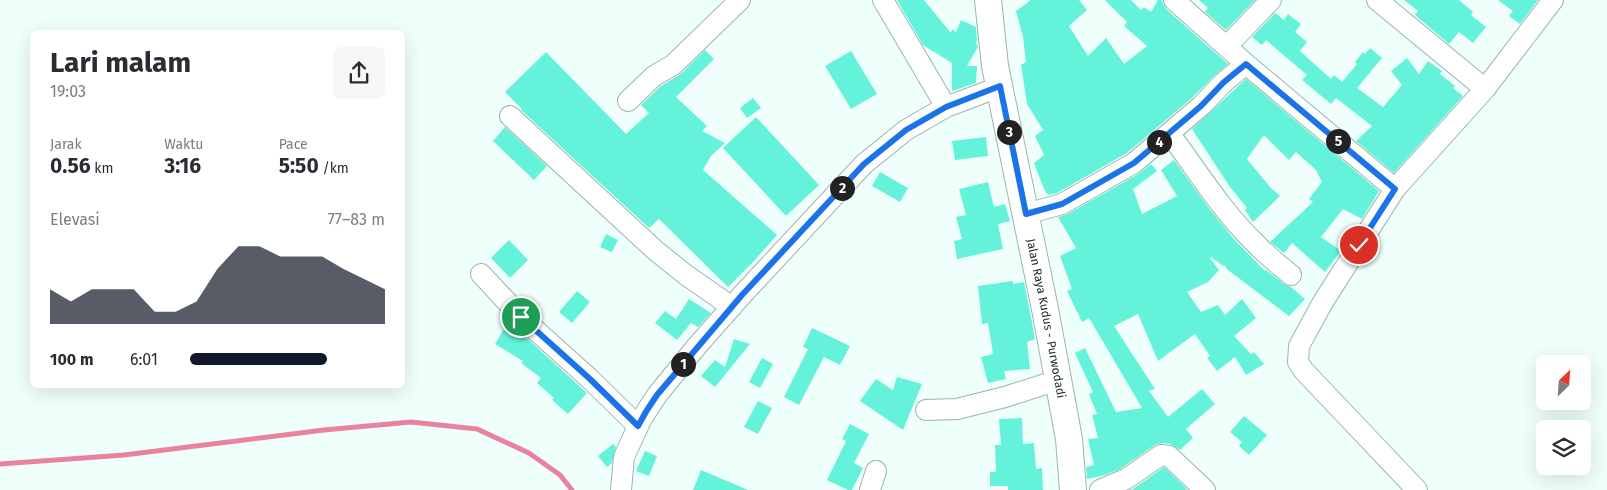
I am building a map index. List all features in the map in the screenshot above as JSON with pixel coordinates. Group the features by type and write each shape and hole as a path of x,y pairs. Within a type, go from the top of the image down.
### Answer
{"main road":[{"name":"Jalan Raya Kudus - Purwodadi","path":"988,0 995,66 1026,214 1069,439 1073,490"}],"street":[{"path":"628,101 654,76 673,65 740,0"},
{"path":"883,0 946,107"},
{"path":"1174,0 1246,64 1395,189"},
{"path":"1227,46 1271,0"},
{"path":"1377,0 1485,89"},
{"path":"1416,490 1304,371 1298,362 1299,346 1323,302 1395,189 1485,89 1553,0"},
{"path":"1026,214 1062,204 1134,163 1201,106 1224,82 1246,64"},
{"path":"620,490 624,457 638,426 657,395 732,307 864,164 906,130 946,107 1000,86"},
{"path":"510,116 656,251 686,275 732,307"},
{"path":"1169,133 1239,226 1291,275"},
{"path":"481,274 521,317 590,379 638,426"},
{"path":"926,410 957,408 1005,398 1058,380"},
{"path":"1100,490 1126,480 1161,455 1169,456 1205,490"},
{"path":"870,490 876,471"}],"building":[{"path":"897,0 924,0 951,33 952,29 956,32 961,20 976,27 976,43 978,47 967,66 977,66 976,83 952,91 952,63 923,45"},
{"path":"1031,0 1079,0 1087,10 1069,26 1088,56 1106,38 1124,64 1147,46 1124,26 1127,22 1105,0 1131,0 1141,10 1144,7 1151,12 1158,0 1162,0 1166,9 1228,64 1193,97 1127,153 1057,193 1048,195 1034,163 1044,155 1035,136 1043,130 1027,104 1021,65 1026,62 1023,37 1016,11"},
{"path":"1199,0 1255,0 1226,30 1205,12 1208,8"},
{"path":"1404,0 1459,0 1473,12 1471,15 1486,27 1473,43 1459,32 1449,44 1415,15 1418,11"},
{"path":"1498,0 1538,0 1520,24 1509,16 1513,11"},
{"path":"1275,13 1284,20 1288,14 1301,24 1295,32 1307,42 1300,51 1331,79 1334,75 1342,82 1357,64 1355,62 1363,52 1365,54 1370,48 1382,58 1357,88 1383,107 1402,85 1391,71 1407,58 1419,74 1428,61 1442,71 1440,74 1455,86 1453,88 1463,96 1394,173 1356,141 1372,126 1336,98 1331,104 1302,80 1307,75 1266,40 1262,45 1252,37"},
{"path":"705,50 714,59 676,97 707,126 702,131 725,143 711,156 703,170 777,235 728,287 659,219 649,228 521,110 505,92 546,52 626,134 649,113 641,105 661,86 681,74"},
{"path":"851,51 877,94 851,109 825,66"},
{"path":"1246,79 1379,191 1362,219 1343,209 1321,237 1341,251 1325,272 1292,243 1284,253 1270,242 1313,202 1309,199 1322,182 1316,170 1296,152 1289,160 1264,135 1247,159 1280,196 1253,222 1245,210 1247,208 1230,187 1192,129"},
{"path":"753,98 761,108 747,118 740,108"},
{"path":"756,117 819,185 786,216 723,148"},
{"path":"505,127 547,166 534,180 493,141"},
{"path":"986,137 988,156 955,160 952,141"},
{"path":"1174,160 1233,238 1265,271 1291,287 1305,299 1289,316 1224,265 1210,258 1219,270 1208,282 1187,292 1201,312 1218,305 1225,315 1242,299 1256,318 1234,336 1251,354 1254,352 1264,364 1246,375 1235,357 1217,371 1207,358 1210,356 1195,334 1158,361 1138,314 1114,326 1155,389 1149,391 1168,417 1202,389 1215,404 1186,429 1193,438 1180,450 1170,444 1162,443 1155,445 1120,469 1087,479 1086,467 1094,465 1088,439 1098,438 1092,415 1097,414 1089,394 1093,392 1075,353 1085,348 1116,412 1142,408 1089,318 1082,322 1067,291 1072,289 1060,256 1076,248 1058,217 1068,214 1140,173 1151,164 1157,171 1133,189 1142,214 1177,196 1161,170"},
{"path":"880,172 908,188 900,202 872,186"},
{"path":"988,182 994,207 1005,204 1010,221 998,224 1003,249 957,259 954,241 962,239 956,217 966,215 959,189"},
{"path":"606,234 618,240 612,252 600,247"},
{"path":"509,240 528,260 510,278 491,258"},
{"path":"1013,281 1013,284 1024,282 1030,312 1035,339 1027,342 1030,369 1004,371 1006,379 988,383 981,357 993,354 988,323 982,324 978,286"},
{"path":"577,291 590,302 572,323 559,312"},
{"path":"689,299 711,313 698,327 691,323 677,340 655,323 665,311 676,319"},
{"path":"507,324 520,332 587,393 568,414 537,383 541,378 521,363 523,361 495,344"},
{"path":"812,328 850,346 840,365 824,357 799,405 784,397 808,349 803,347"},
{"path":"734,339 750,344 715,387 701,376 715,360 725,367"},
{"path":"762,358 773,364 760,388 749,382"},
{"path":"897,377 922,384 903,430 860,401 876,379 893,390"},
{"path":"758,401 772,408 758,434 744,427"},
{"path":"1244,416 1267,435 1249,455 1239,446 1242,442 1230,432"},
{"path":"1022,418 1023,444 1034,443 1036,469 1042,468 1043,490 1008,490 1008,486 990,486 990,472 996,472 995,445 1001,445 999,419"},
{"path":"850,424 869,434 854,463 863,468 852,490 848,490 827,480 846,441 842,439"},
{"path":"613,444 616,447 612,463 607,467 598,456"},
{"path":"645,451 657,456 649,476 636,471"},
{"path":"1164,467 1188,490 1130,490 1133,489"},
{"path":"701,470 748,490 693,490"}],"waterway":[{"path":"0,464 124,455 324,430 411,422 477,429 529,453 560,475 572,490"}],"route":[{"path":"521,317 590,379 638,426 657,395 742,295 864,164 906,130 946,107 1000,86 1026,214 1062,204 1134,163 1201,106 1224,82 1246,64 1395,189 1359,245"}]}
